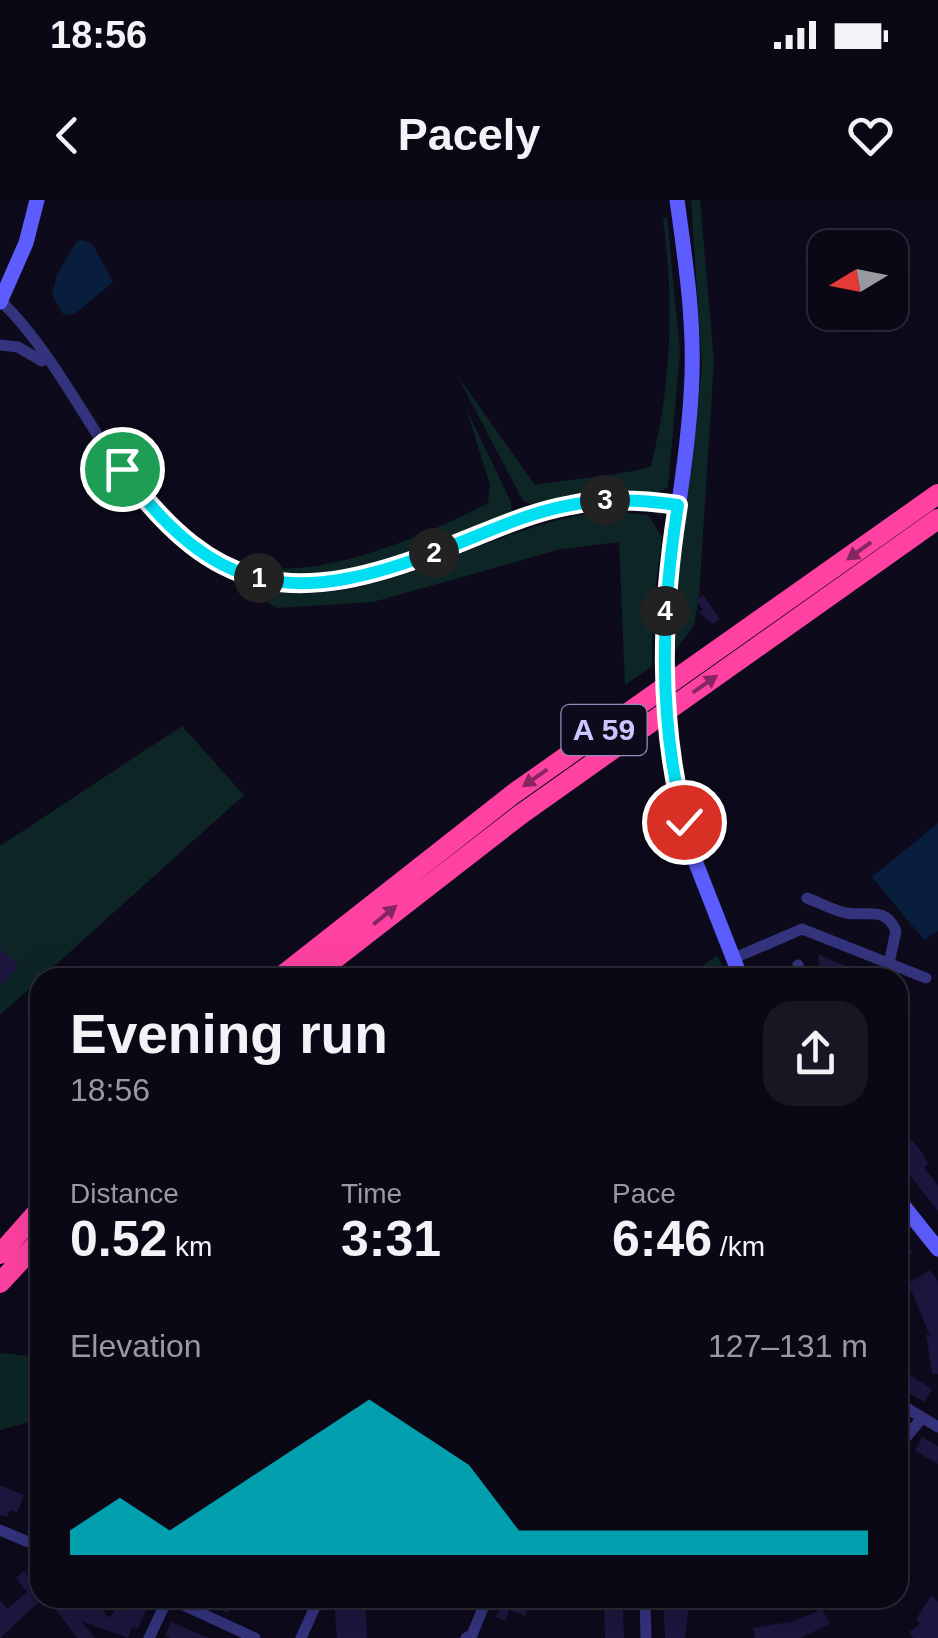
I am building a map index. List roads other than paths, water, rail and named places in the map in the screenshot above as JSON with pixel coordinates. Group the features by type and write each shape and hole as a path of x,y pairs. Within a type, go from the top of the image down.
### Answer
{"highway":[{"name":"A 59","path":"292,968 513,794 938,494"},
{"name":"A 59","path":"323,968 520,814 938,519"},
{"path":"0,1254 30,1220"},
{"path":"0,1283 30,1251"}],"street":[{"path":"37,200 26,243 0,302 149,507 174,534 216,563 258,578 307,583 350,580 570,505 618,500 678,505"},
{"path":"678,200 692,336 688,420 664,656 670,742 692,852 736,968"},
{"path":"0,345 26,350 50,366"},
{"path":"807,898 849,914 873,912 887,917 896,931 889,963"},
{"path":"732,959 802,930 901,968"},
{"path":"908,971 926,978"},
{"path":"908,1212 938,1249"},
{"path":"908,1409 938,1427"},
{"path":"908,1434 922,1418"},
{"path":"0,1530 30,1543"},
{"path":"150,1638 164,1608"},
{"path":"190,1608 255,1638"},
{"path":"302,1638 315,1608"},
{"path":"462,1638 472,1635 483,1608"},
{"path":"645,1608 646,1638"}],"water":[{"path":"77,241 93,245 113,282 73,315 63,314 52,295 57,275"},
{"path":"938,823 938,931 924,940 872,877"}]}
